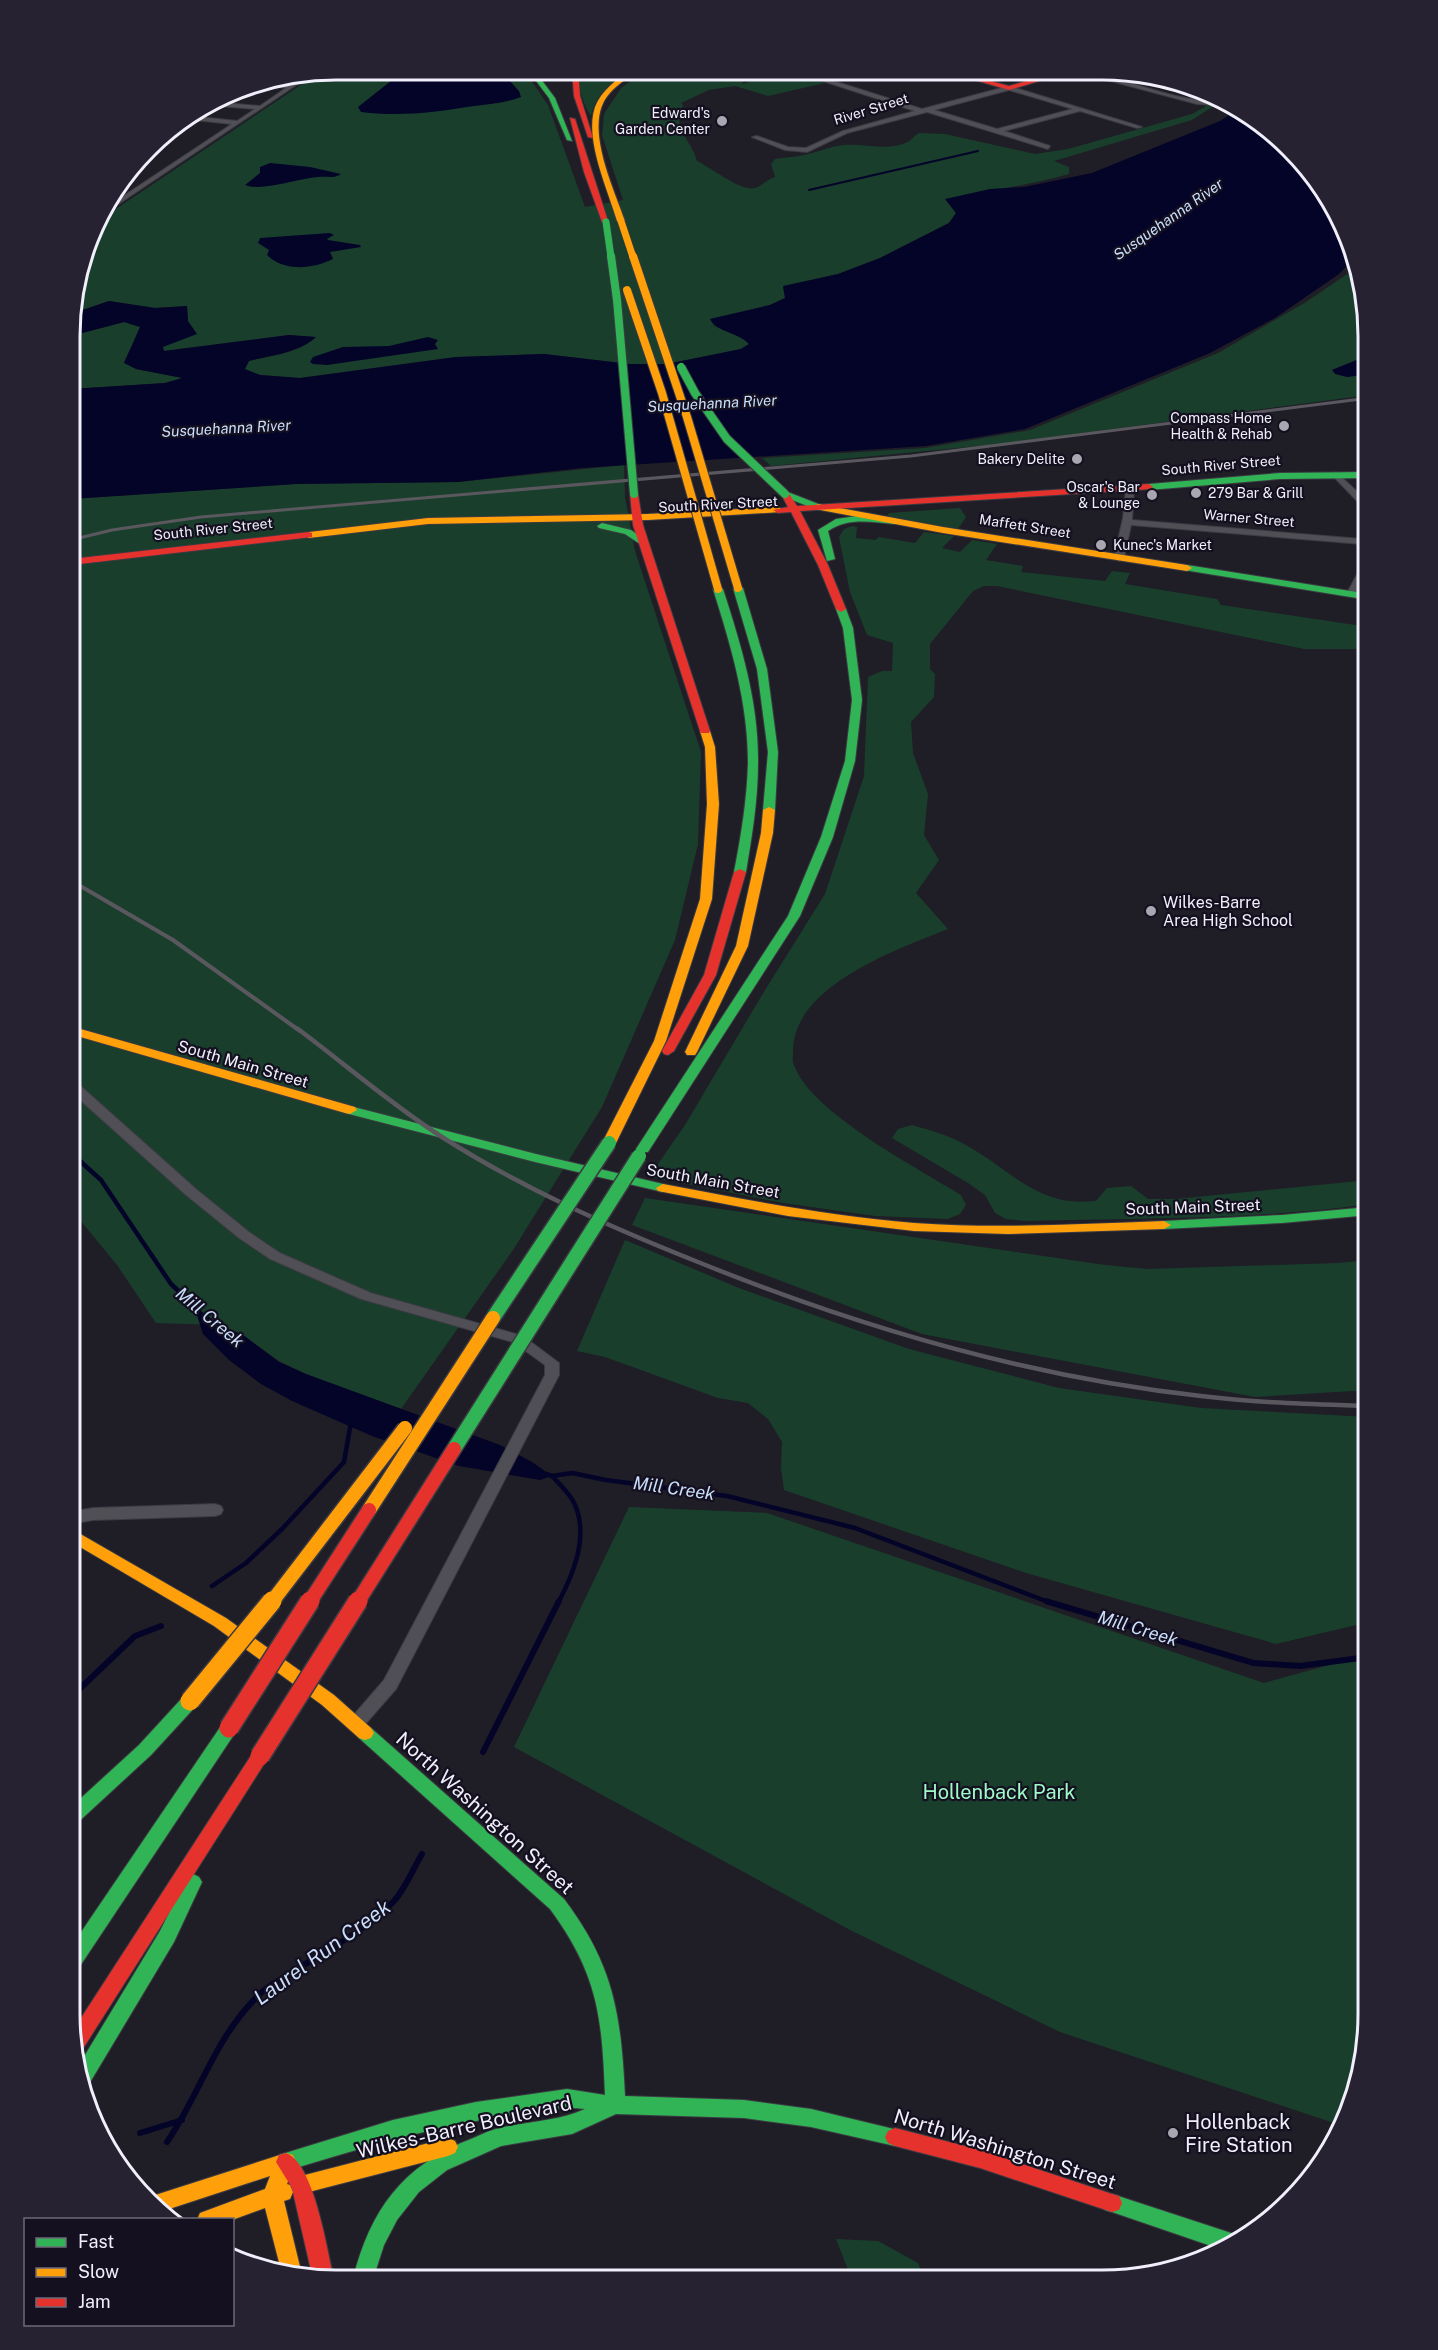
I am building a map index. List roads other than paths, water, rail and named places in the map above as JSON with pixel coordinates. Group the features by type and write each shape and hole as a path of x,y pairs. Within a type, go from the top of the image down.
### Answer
{"main road":[{"path":"538,80 552,98 578,159 587,172"},
{"path":"80,1950 228,1728 509,1293 665,1057 709,977 740,874 754,787 752,723 741,657 718,589 662,393 606,222 587,172 563,80"},
{"path":"576,80 577,98 687,417 762,669 773,752 767,833 742,946 641,1153"},
{"path":"621,221 598,141 595,116 608,91 622,80"},
{"path":"980,80 1009,88"},
{"name":"River Street","path":"1009,88 1038,80"},
{"path":"606,222 619,311 637,521 710,747 713,804 706,899 660,1041 609,1143"},
{"path":"81,2035 794,916 827,837 850,761 857,700 848,628 834,588 797,513 785,495 720,430 695,393 654,318"},
{"name":"South River Street","path":"797,513 818,507 1076,493 1250,478 1358,475"},
{"name":"South River Street","path":"80,561 428,521 599,522 797,513 833,515 1047,498 1076,493"},
{"path":"785,495 818,507"},
{"path":"599,522 634,497"},
{"name":"Maffett Street","path":"818,507 848,514 1358,596"},
{"path":"819,557 815,523 833,515"},
{"path":"834,588 829,549 824,535 826,527 848,519 894,521"},
{"path":"599,522 628,532 643,542"},
{"name":"South Main Street","path":"80,1033 304,1099 581,1170 715,1199 826,1217 958,1230 1018,1230 1251,1222 1317,1218 1358,1212"},
{"path":"80,1810 145,1750 190,1701 282,1588 509,1293"},
{"name":"North Washington Street","path":"80,1540 220,1622 328,1700 557,1904 594,1961 605,1996 611,2028 615,2105 744,2109 811,2118 885,2134 980,2160 1223,2240"},
{"path":"86,2072 167,1936 239,1788"},
{"name":"Wilkes-Barre Boulevard","path":"161,2202 393,2129 476,2111 567,2097 615,2105"},
{"name":"Wilkes-Barre Boulevard","path":"212,2218 301,2185 451,2146 572,2125 615,2105"},
{"path":"365,2270 374,2238 401,2196 433,2167 458,2154 504,2136"},
{"path":"286,2162 301,2185 322,2270"},
{"path":"286,2162 272,2196 290,2267"}],"street":[{"path":"825,80 1048,147"},
{"path":"1118,80 1197,102 1209,103"},
{"path":"1127,82 1132,81"},
{"path":"116,205 299,82"},
{"path":"278,86 292,87"},
{"path":"1009,88 1139,127"},
{"name":"River Street","path":"755,137 787,149 807,150 845,132 1009,88"},
{"path":"224,105 261,108"},
{"path":"996,131 1080,109"},
{"path":"199,119 238,123"},
{"path":"1336,475 1358,499"},
{"path":"1119,558 1127,522 1130,489"},
{"name":"Warner Street","path":"1127,522 1358,541"},
{"path":"1352,595 1358,583"},
{"path":"80,1093 191,1192 244,1235 275,1256 366,1296 518,1339 552,1363 552,1376 390,1684 355,1724"},
{"path":"80,1516 215,1510"}],"water":[{"path":"392,80 509,80 519,91 521,97 497,103 404,114 361,112 358,107"},
{"name":"Susquehanna River","path":"1231,114 1258,132 1284,154 1306,180 1324,207 1339,237 1348,264 1339,274 1275,318 1210,353 1025,429 926,446 581,468 458,482 296,484 80,498 80,388 165,383 182,378 136,369 124,363 140,327 124,322 80,334 81,311 109,301 155,308 187,306 188,321 197,334 163,347 164,351 289,335 316,337 293,350 249,361 245,369 260,375 300,378 456,357 544,354 630,364 667,364 741,349 749,344 718,327 710,319 770,305 785,298 783,286 838,274 880,258 949,223 956,213 945,199 990,189 1024,187 1092,173 1220,121"},
{"path":"270,163 310,167 341,174 271,186 245,185 260,173 260,167"},
{"path":"330,233 334,235 328,240 361,247 330,252 333,259 317,265 299,267 274,260 267,255 269,250 258,243 260,238"},
{"path":"428,337 438,340 435,344 438,349 327,365 310,362 313,357 343,347 389,346"},
{"path":"1358,359 1358,376 1347,377 1335,374 1332,370"},
{"path":"194,1306 220,1325 243,1335 279,1362 500,1445 552,1476 540,1480 459,1466 372,1436 292,1401 261,1384 229,1360 203,1334"}],"waterway":[{"path":"809,190 978,151"},
{"name":"Mill Creek","path":"80,1161 101,1180 171,1284 198,1309"},
{"path":"212,1586 246,1563 282,1529 344,1462 351,1422"},
{"name":"Mill Creek","path":"552,1476 572,1473 606,1480 727,1496 855,1528 1051,1603"},
{"name":"Mill Creek","path":"546,1474 552,1476"},
{"name":"Laurel Run Creek","path":"552,1476 573,1501 579,1517 580,1530 580,1543 574,1568 558,1603"},
{"name":"Mill Creek","path":"1046,1601 1254,1663 1300,1666 1358,1658"},
{"name":"Laurel Run Creek","path":"483,1752 558,1603"},
{"path":"80,1688 135,1636 161,1626"},
{"name":"Laurel Run Creek","path":"180,2121 220,2046 246,2009 269,1986 345,1940 383,1912 402,1891 422,1854"},
{"path":"140,2133 180,2121"},
{"name":"Laurel Run Creek","path":"167,2142 180,2121"}],"railway":[{"path":"80,538 112,530 201,517 911,456 1358,399"},
{"path":"80,886 173,940 300,1031"},
{"path":"298,1029 423,1125 503,1173 567,1206 632,1235 820,1308 945,1346 1072,1376 1222,1398 1358,1406"}],"place":[{"name":"Edward's Garden Center","path":"722,121"},
{"name":"Compass Home Health & Rehab","path":"1284,426"},
{"name":"Bakery Delite","path":"1077,459"},
{"name":"279 Bar & Grill","path":"1196,493"},
{"name":"Oscar's Bar & Lounge","path":"1152,495"},
{"name":"Kunec's Market","path":"1101,545"},
{"name":"Wilkes-Barre Area High School","path":"1151,911"},
{"name":"Hollenback Fire Station","path":"1173,2133"}],"park label":[{"name":"Hollenback Park","path":"999,1792"}]}
